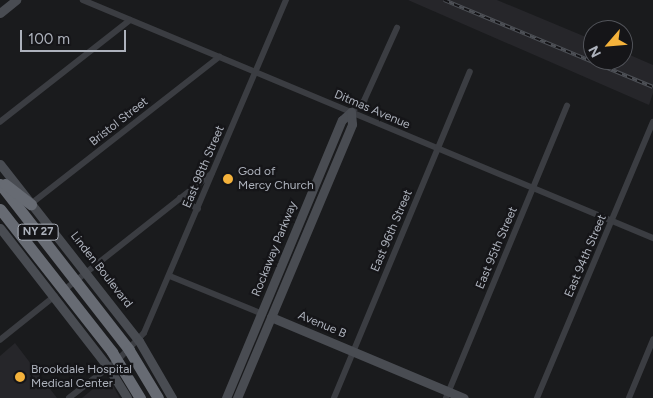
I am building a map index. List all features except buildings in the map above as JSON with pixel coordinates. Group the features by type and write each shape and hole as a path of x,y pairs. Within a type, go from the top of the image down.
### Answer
{"highway":[{"path":"0,180 31,204"},
{"name":"NY 27","path":"0,184 129,350 158,398"},
{"name":"NY 27","path":"0,209 118,360 140,398"}],"street":[{"path":"0,13 16,0"},
{"name":"Ditmas Avenue","path":"83,0 653,238"},
{"name":"East 98th Street","path":"139,341 170,276 286,0"},
{"path":"0,122 130,20"},
{"path":"351,112 364,101 397,28"},
{"name":"Bristol Street","path":"31,204 219,56"},
{"name":"East 96th Street","path":"334,398 470,72"},
{"name":"East 95th Street","path":"447,395 567,106"},
{"name":"Rockaway Parkway","path":"226,398 266,315 352,124 351,112"},
{"name":"East 94th Street","path":"537,398 653,122"},
{"name":"Linden Boulevard","path":"0,164 139,341 172,398"},
{"path":"0,340 212,173"},
{"path":"180,198 198,209"},
{"path":"0,228 108,368 127,398"},
{"name":"Avenue B","path":"170,276 353,352 447,395 464,398"},
{"name":"Rockaway Parkway","path":"237,398 266,315"},
{"path":"629,398 653,340"},
{"path":"69,398 139,341"}],"shaded area":[{"path":"408,0 497,0 583,36 583,70 633,70 633,56 653,65 653,93 649,105"},
{"name":"Brookdale Hospital Medical Center","path":"15,343 57,398 0,398 0,356"},
{"name":"Brookdale Hospital Medical Center","path":"105,379 109,379 120,398 82,398"}],"railway":[{"path":"444,0 653,87"}],"place":[{"name":"God of Mercy Church","path":"228,179"},
{"name":"Brookdale Hospital Medical Center","path":"20,377"}]}
